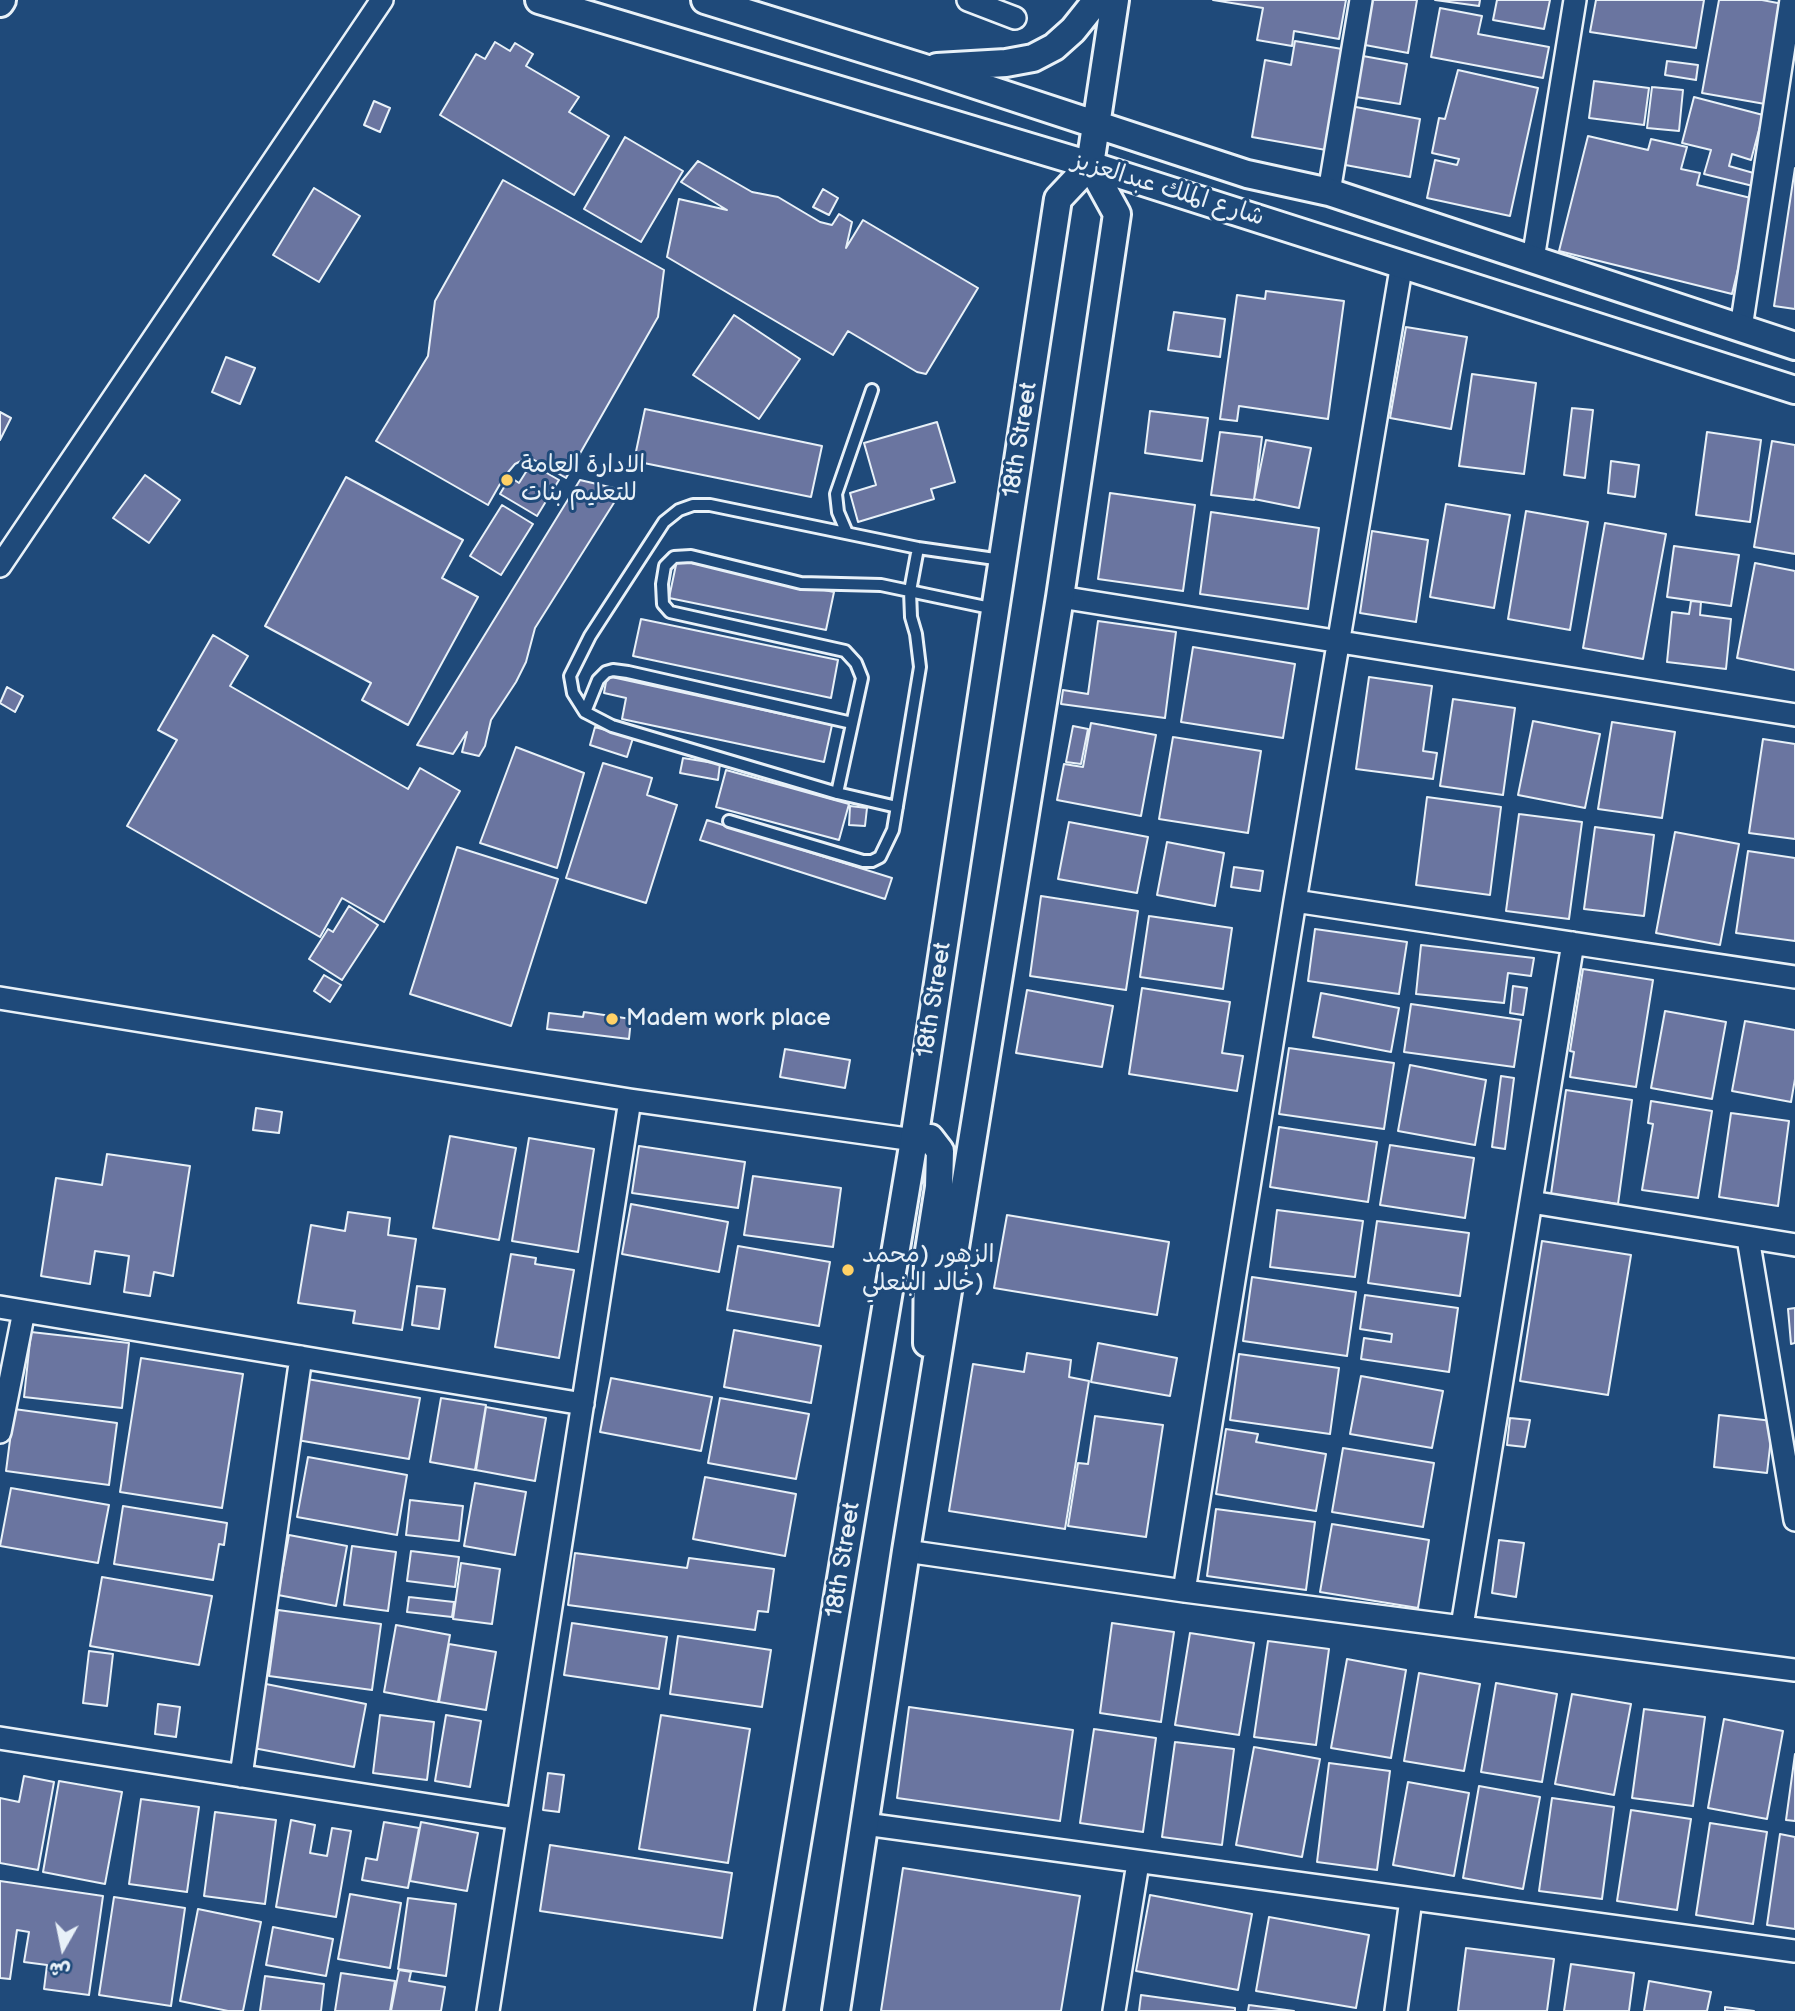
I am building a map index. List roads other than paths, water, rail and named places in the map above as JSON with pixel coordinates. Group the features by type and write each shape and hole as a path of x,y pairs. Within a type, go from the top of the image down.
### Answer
{"street":[{"path":"0,566 383,0"},
{"name":"شارع الملك عبدالعزيز","path":"539,0 1090,165 1795,390"},
{"name":"شارع الملك عبدالعزيز","path":"705,0 921,67 1247,174 1329,192 1795,346"},
{"path":"968,0 1015,18"},
{"path":"921,67 1006,63 1033,58 1054,47 1073,30 1097,0"},
{"path":"836,2011 906,1551 1060,597 1117,214 1090,165 1115,0"},
{"path":"1329,192 1361,0"},
{"path":"1533,259 1575,0"},
{"path":"1741,328 1791,0"},
{"name":"18th Street","path":"769,2011 914,1140 1058,199 1090,165"},
{"path":"1184,1591 1295,901 1402,263"},
{"path":"1060,597 1795,715"},
{"path":"1295,901 1795,977"},
{"path":"1462,1626 1573,943"},
{"path":"0,998 630,1100 914,1140 930,1138 940,1151 939,1187 928,1257 925,1439"},
{"path":"488,2011 630,1100"},
{"path":"1531,1202 1795,1245"},
{"path":"1748,1238 1795,1520"},
{"path":"0,1307 583,1404"},
{"path":"0,1432 24,1311"},
{"path":"242,1776 301,1357"},
{"path":"906,1551 1184,1591 1795,1670"},
{"path":"0,1738 518,1819"},
{"path":"865,1824 1795,1951"},
{"path":"1115,2011 1138,1863"},
{"path":"1396,2011 1411,1899"}],"lane":[{"path":"847,533 838,512 836,494 872,390"},
{"path":"897,807 837,793 612,726 585,712 573,694 569,676 590,636 664,522 679,510 693,505 710,505 918,548 1002,560"},
{"path":"729,821 863,861 880,857 888,844 897,807 920,667 911,617 910,591 918,548"},
{"path":"837,793 862,678 856,663 845,652 670,612 663,604 665,566 674,557 691,556 801,583 873,584 995,610"},
{"path":"585,712 598,680 606,672 613,670 852,723"}],"place":[{"name":"الادارة العامة للتعليم بنات","path":"507,480"},
{"name":"Madem work place","path":"612,1019"},
{"name":"الزهور (محمد خالد البنعلي)","path":"848,1270"}]}
